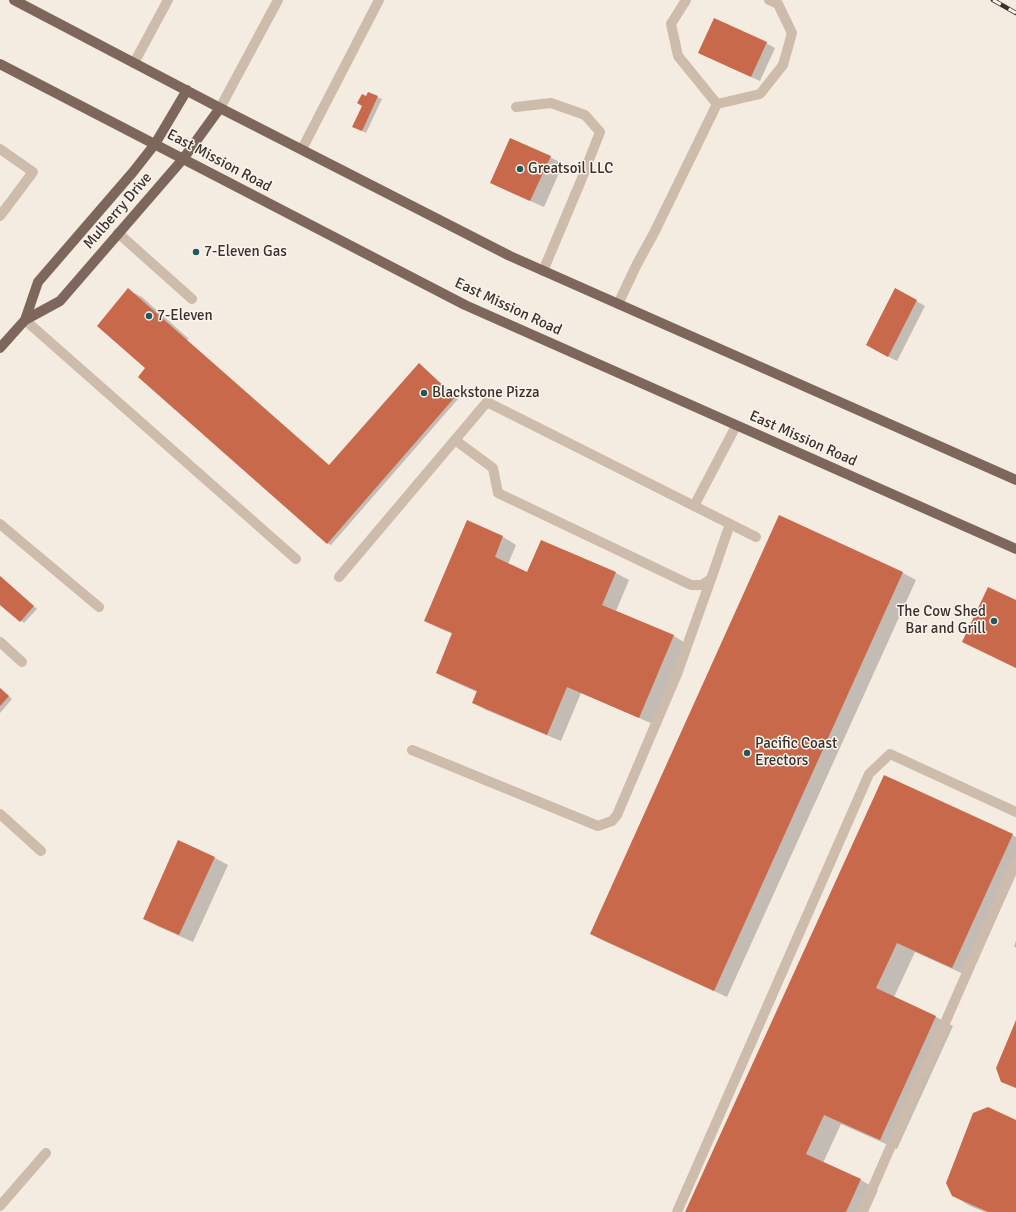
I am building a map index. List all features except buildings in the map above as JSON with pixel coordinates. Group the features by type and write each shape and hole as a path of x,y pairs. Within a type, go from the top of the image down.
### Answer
{"main road":[{"path":"14,0 220,108 510,256 1016,480"},
{"name":"East Mission Road","path":"0,64 465,305 1016,549"},
{"name":"Mulberry Drive","path":"25,320 38,282 133,172 155,144 187,90"},
{"name":"Mulberry Drive","path":"0,348 25,320 60,301 183,159 220,108"}],"street":[{"path":"134,63 168,0"},
{"path":"220,108 278,0"},
{"path":"302,149 379,0"},
{"path":"686,0 671,24 678,56 716,104"},
{"path":"716,104 760,94 783,66 792,33 778,4 769,0"},
{"path":"516,107 551,103 585,114 600,132 542,271"},
{"path":"618,304 716,104"},
{"path":"0,149 33,172 0,216"},
{"path":"118,233 192,299"},
{"path":"25,320 296,559"},
{"path":"340,577 487,402 756,537"},
{"path":"694,506 736,426"},
{"path":"455,440 493,468 498,492 691,585 702,586 711,579"},
{"path":"0,524 98,606"},
{"path":"412,750 598,826 612,821 617,815 677,674 730,524"},
{"path":"0,642 22,662"},
{"path":"677,1212 869,774 890,754 1016,812"},
{"path":"0,814 41,851"},
{"path":"862,1212 1016,861"},
{"path":"0,1206 46,1153"}],"railway":[{"path":"993,0 1016,13"}],"place":[{"name":"Greatsoil LLC","path":"520,169"},
{"name":"7-Eleven Gas","path":"196,252"},
{"name":"7-Eleven","path":"149,316"},
{"name":"Blackstone Pizza","path":"424,393"},
{"name":"The Cow Shed Bar and Grill","path":"994,621"},
{"name":"Pacific Coast Erectors","path":"747,753"}]}
